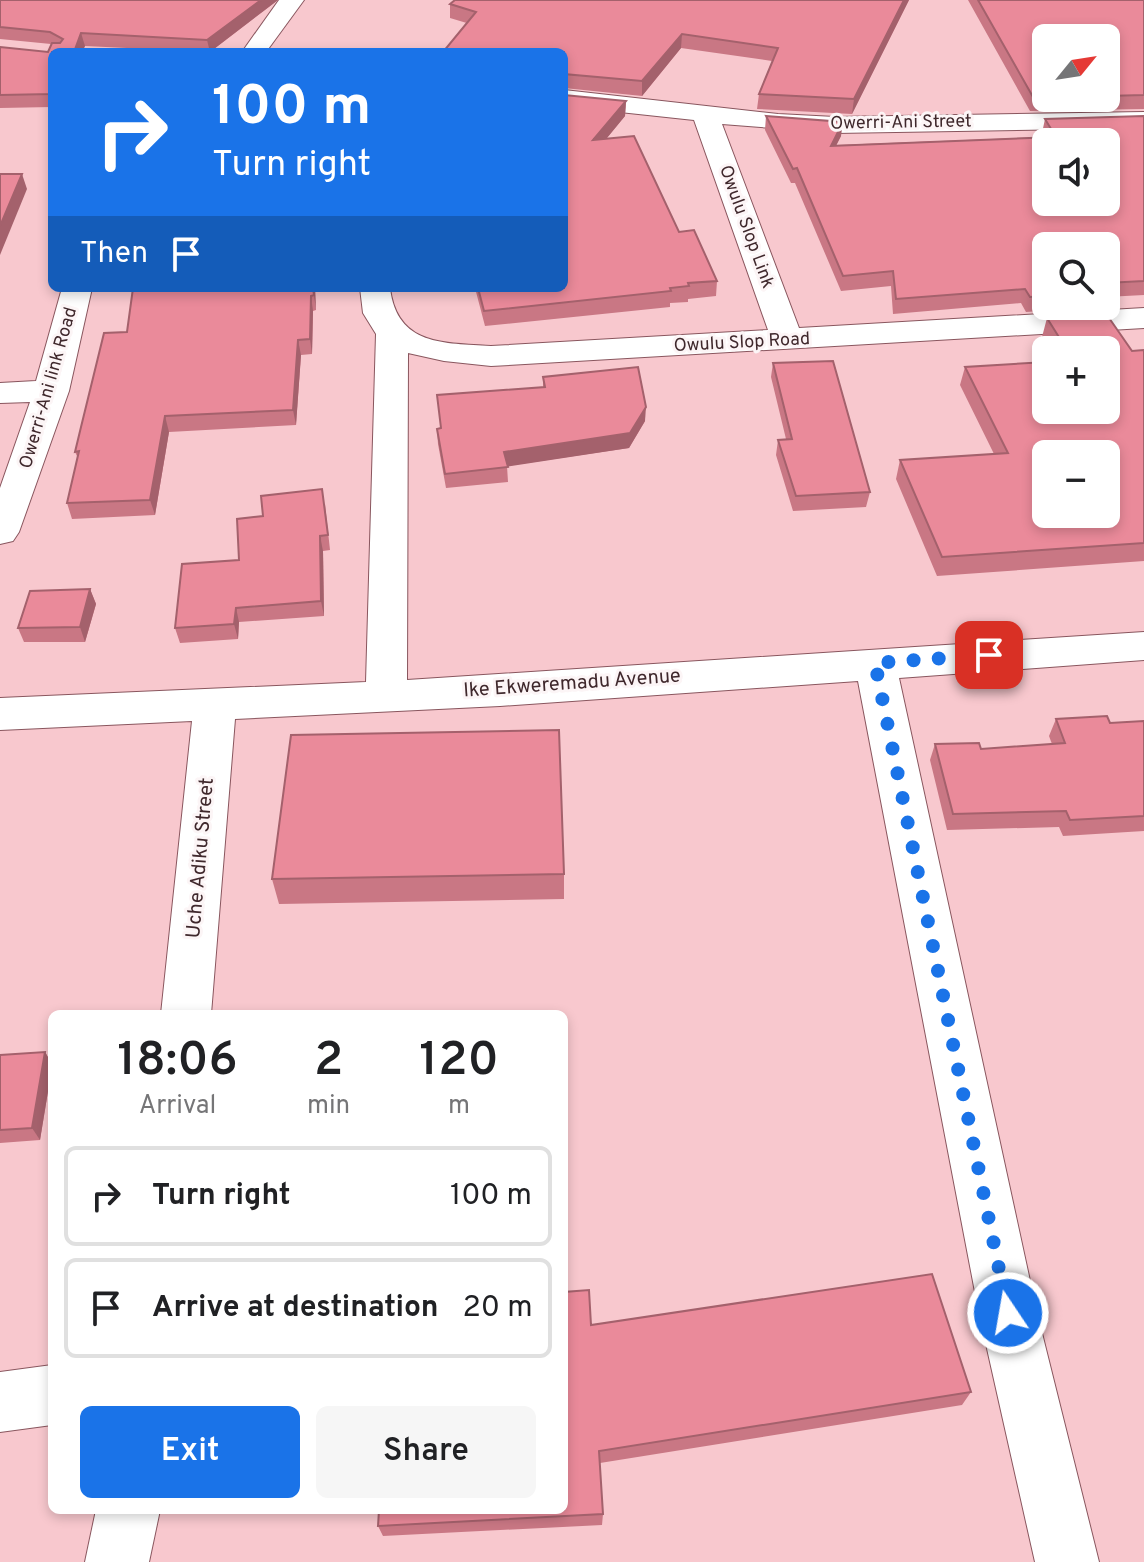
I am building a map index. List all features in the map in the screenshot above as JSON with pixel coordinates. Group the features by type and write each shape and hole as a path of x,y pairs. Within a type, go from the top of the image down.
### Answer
{"street":[{"path":"257,48 292,0"},
{"name":"Owerri-Ani Street","path":"568,98 835,125 1144,120"},
{"name":"Owulu Slop Link","path":"705,114 788,341"},
{"name":"Owerri-Ani link Road","path":"0,532 26,473 52,391 76,292"},
{"path":"376,292 379,314 392,333 386,695"},
{"name":"Owulu Slop Road","path":"392,333 419,346 491,356 1144,318"},
{"path":"0,393 52,391"},
{"name":"Ike Ekweremadu Avenue","path":"0,714 500,691 1144,646"},
{"path":"875,663 1008,1313 1067,1562"},
{"name":"Uche Adiku Street","path":"186,1010 215,702"},
{"path":"0,1402 48,1396"},
{"path":"117,1562 127,1514"}],"building":[{"path":"0,0 261,0 207,40 81,33 75,48 50,48 52,43 60,43 63,39 50,32 0,27"},
{"path":"455,0 904,0 854,99 759,94 778,48 682,34 642,81 568,74 568,48 446,48 476,12 450,4"},
{"path":"978,0 1144,0 1144,95 1120,96 1120,24 1032,24 1032,95"},
{"path":"0,47 48,52 48,94 0,95"},
{"path":"568,95 626,101 593,140 634,136 679,232 694,230 717,281 688,283 689,286 670,288 671,291 484,311 479,292 568,292"},
{"path":"766,116 843,122 831,146 1032,138 1032,216 1120,216 1120,128 1050,128 1045,119 1144,116 1144,281 1120,282 1120,232 1032,232 1032,297 1025,289 896,299 893,271 843,276 797,168 793,169"},
{"path":"0,174 22,174 0,226"},
{"path":"132,292 314,292 310,339 298,340 293,410 165,416 150,500 67,503 79,451 75,452 104,333 127,332"},
{"path":"1048,320 1110,320 1132,351 1144,350 1144,543 942,557 900,460 1008,453 965,367 1032,363 1032,424 1120,424 1120,336 1058,336"},
{"path":"833,361 870,492 796,496 778,440 792,439 773,363"},
{"path":"638,367 646,407 630,433 504,452 508,467 445,474 437,429 441,428 437,395 545,387 543,377"},
{"path":"322,489 328,535 320,536 321,601 236,608 234,624 175,628 182,564 239,560 237,519 263,516 261,496"},
{"path":"90,589 80,627 18,628 30,591"},
{"path":"1107,716 1110,723 1144,721 1144,816 1070,820 1066,811 953,814 935,744 979,743 981,749 1065,743 1056,719"},
{"path":"559,730 564,874 272,879 291,735"},
{"path":"45,1052 32,1128 0,1130 0,1055"},
{"path":"932,1274 971,1392 599,1451 603,1514 378,1526 379,1514 568,1514 568,1292 589,1290 591,1325"}],"route":[{"path":"989,655 875,663 1008,1313"}]}
